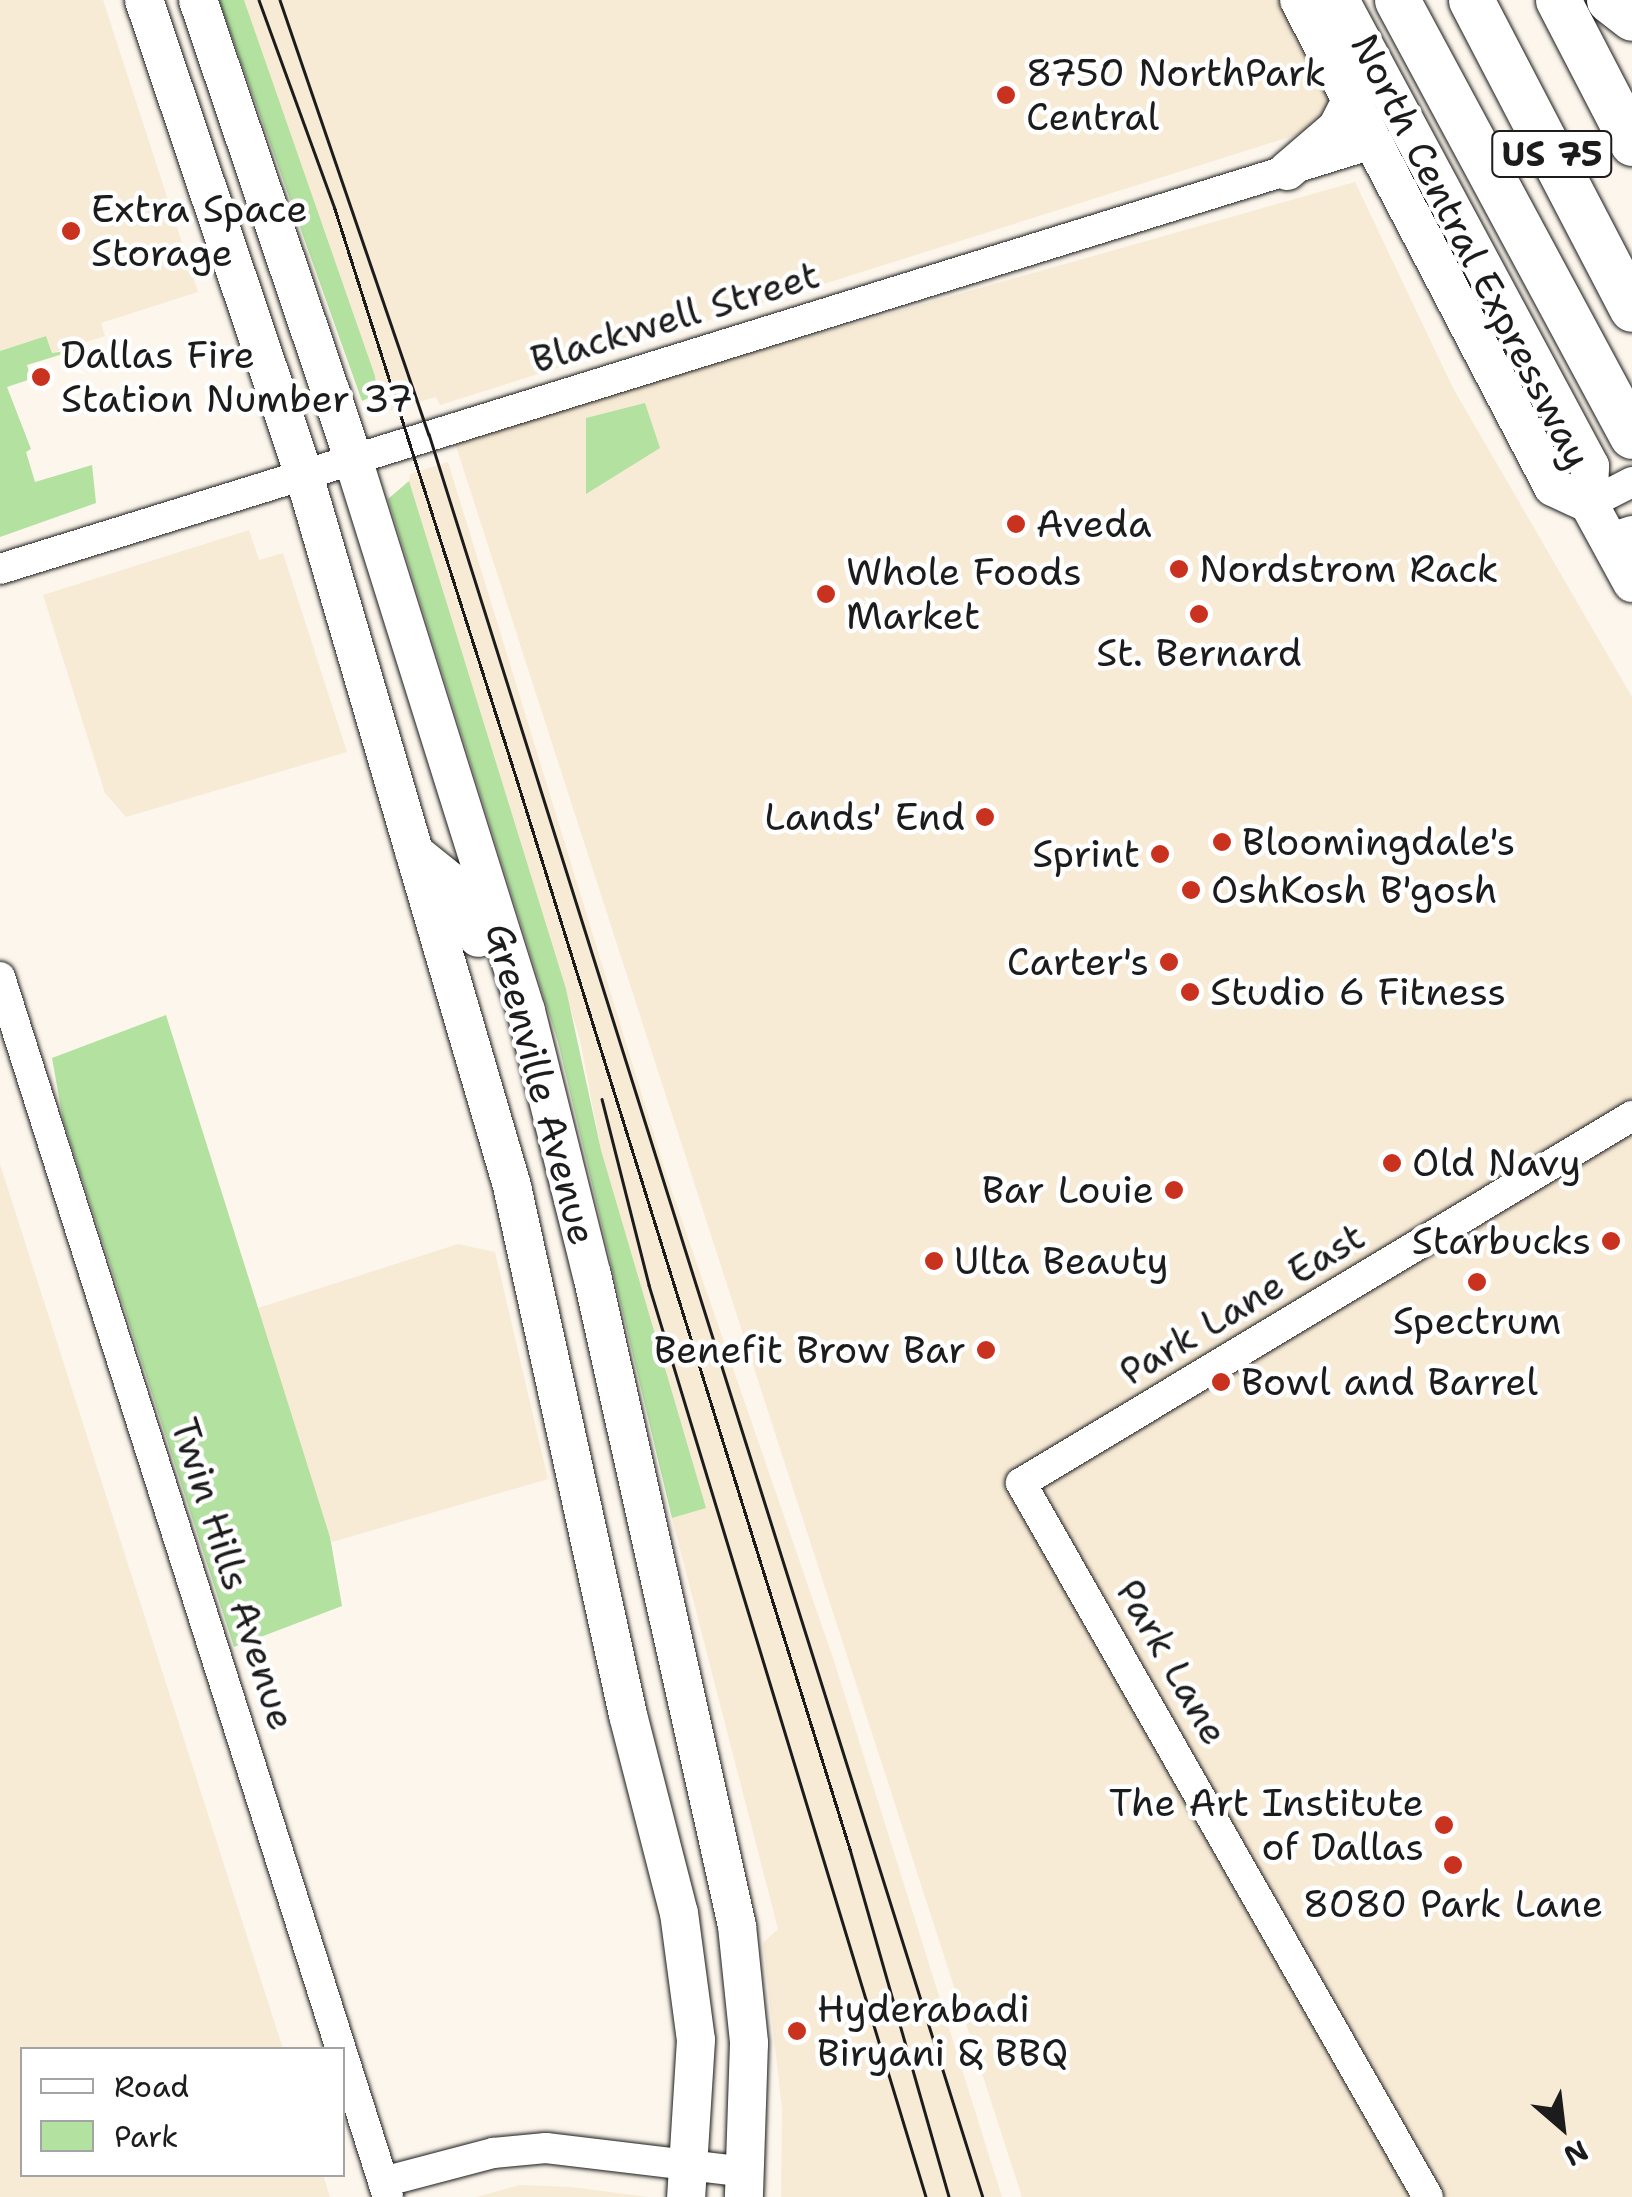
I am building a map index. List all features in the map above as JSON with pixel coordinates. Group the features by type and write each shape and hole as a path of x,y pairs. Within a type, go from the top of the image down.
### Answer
{"highway":[{"name":"US 75","path":"1471,0 1632,309"},
{"name":"US 75","path":"1558,0 1632,143"},
{"path":"1609,0 1632,18"},
{"path":"1406,17 1632,436"}],"main road":[{"name":"Greenville Avenue","path":"144,0 304,475 536,1288 628,1715 689,1967 696,2040 688,2180"},
{"name":"Greenville Avenue","path":"198,0 352,459 526,1010 592,1275 737,1926 750,2044 746,2184"},
{"name":"North Central Expressway","path":"1299,0 1553,487 1589,504 1620,535 1632,583"},
{"name":"North Central Expressway","path":"1340,0 1590,466 1589,504"},
{"path":"1286,171 1337,128 1352,99"},
{"path":"414,852 460,889 501,1005 526,1010"},
{"path":"536,1288 592,1275"},
{"path":"628,1715 688,1703"}],"street":[{"name":"Blackwell Street","path":"0,569 1375,143"},
{"path":"1589,504 1632,482"},
{"name":"Twin Hills Avenue","path":"0,977 341,2047"},
{"name":"Park Lane East","path":"1020,1483 1632,1116"},
{"name":"Park Lane","path":"1020,1483 1424,2189"},
{"name":"Twin Hills Avenue","path":"345,2060 386,2189"},
{"path":"386,2189 493,2152 546,2148 688,2180 746,2184"}],"shaded area":[{"name":"Extra Space Storage","path":"0,0 103,0 198,292 101,323 105,336 52,353 46,336 0,351"},
{"path":"244,0 1282,0 1334,90 1326,120 1296,135 440,405 436,397 389,411 377,394"},
{"path":"1355,182 1453,388 1632,697 1632,2197 1022,2197 453,437"},
{"path":"448,462 668,1180 834,1661 1002,2197 781,2197 782,2109 763,1943 778,1929 672,1518 705,1507 601,1150 580,1040 409,481 410,474"},
{"path":"249,530 259,560 283,553 347,752 126,817 105,793 43,595"},
{"path":"0,1164 282,2047 20,2047 20,2177 324,2177 330,2197 0,2197"},
{"path":"458,1244 495,1252 548,1479 332,1542 255,1309"},
{"path":"520,2185 571,2187 649,2197 476,2197"}],"green space":[{"path":"219,0 244,0 375,376 377,394 362,401"},
{"path":"46,336 52,353 79,349 27,365 31,379 7,387 31,449 26,452 35,482 92,465 96,503 0,537 0,351"},
{"path":"645,403 660,448 586,494 586,418"},
{"path":"409,481 566,989 601,1150 706,1508 672,1518 558,1042 388,499"},
{"path":"166,1015 330,1537 342,1606 234,1647 63,1119 52,1058"}],"tram line":[{"path":"259,0 335,209 517,780 850,1849 949,2197"},
{"path":"280,0 429,434 983,2197"},
{"path":"602,1099 649,1285 926,2197"}],"place":[{"name":"8750 NorthPark Central","path":"1006,95"},
{"name":"Extra Space Storage","path":"71,231"},
{"name":"Dallas Fire Station Number 37","path":"41,377"},
{"name":"Aveda","path":"1016,524"},
{"name":"Nordstrom Rack","path":"1179,569"},
{"name":"Whole Foods Market","path":"826,594"},
{"name":"St. Bernard","path":"1199,614"},
{"name":"Lands' End","path":"985,817"},
{"name":"Bloomingdale's","path":"1222,842"},
{"name":"Sprint","path":"1160,854"},
{"name":"OshKosh B'gosh","path":"1191,890"},
{"name":"Carter's","path":"1169,962"},
{"name":"Studio 6 Fitness","path":"1190,992"},
{"name":"Old Navy","path":"1392,1163"},
{"name":"Bar Louie","path":"1174,1190"},
{"name":"Starbucks","path":"1611,1241"},
{"name":"Ulta Beauty","path":"934,1261"},
{"name":"Spectrum","path":"1477,1282"},
{"name":"Benefit Brow Bar","path":"986,1350"},
{"name":"Bowl and Barrel","path":"1221,1382"},
{"name":"The Art Institute of Dallas","path":"1444,1825"},
{"name":"8080 Park Lane","path":"1453,1865"},
{"name":"Hyderabadi Biryani & BBQ","path":"797,2031"}]}
